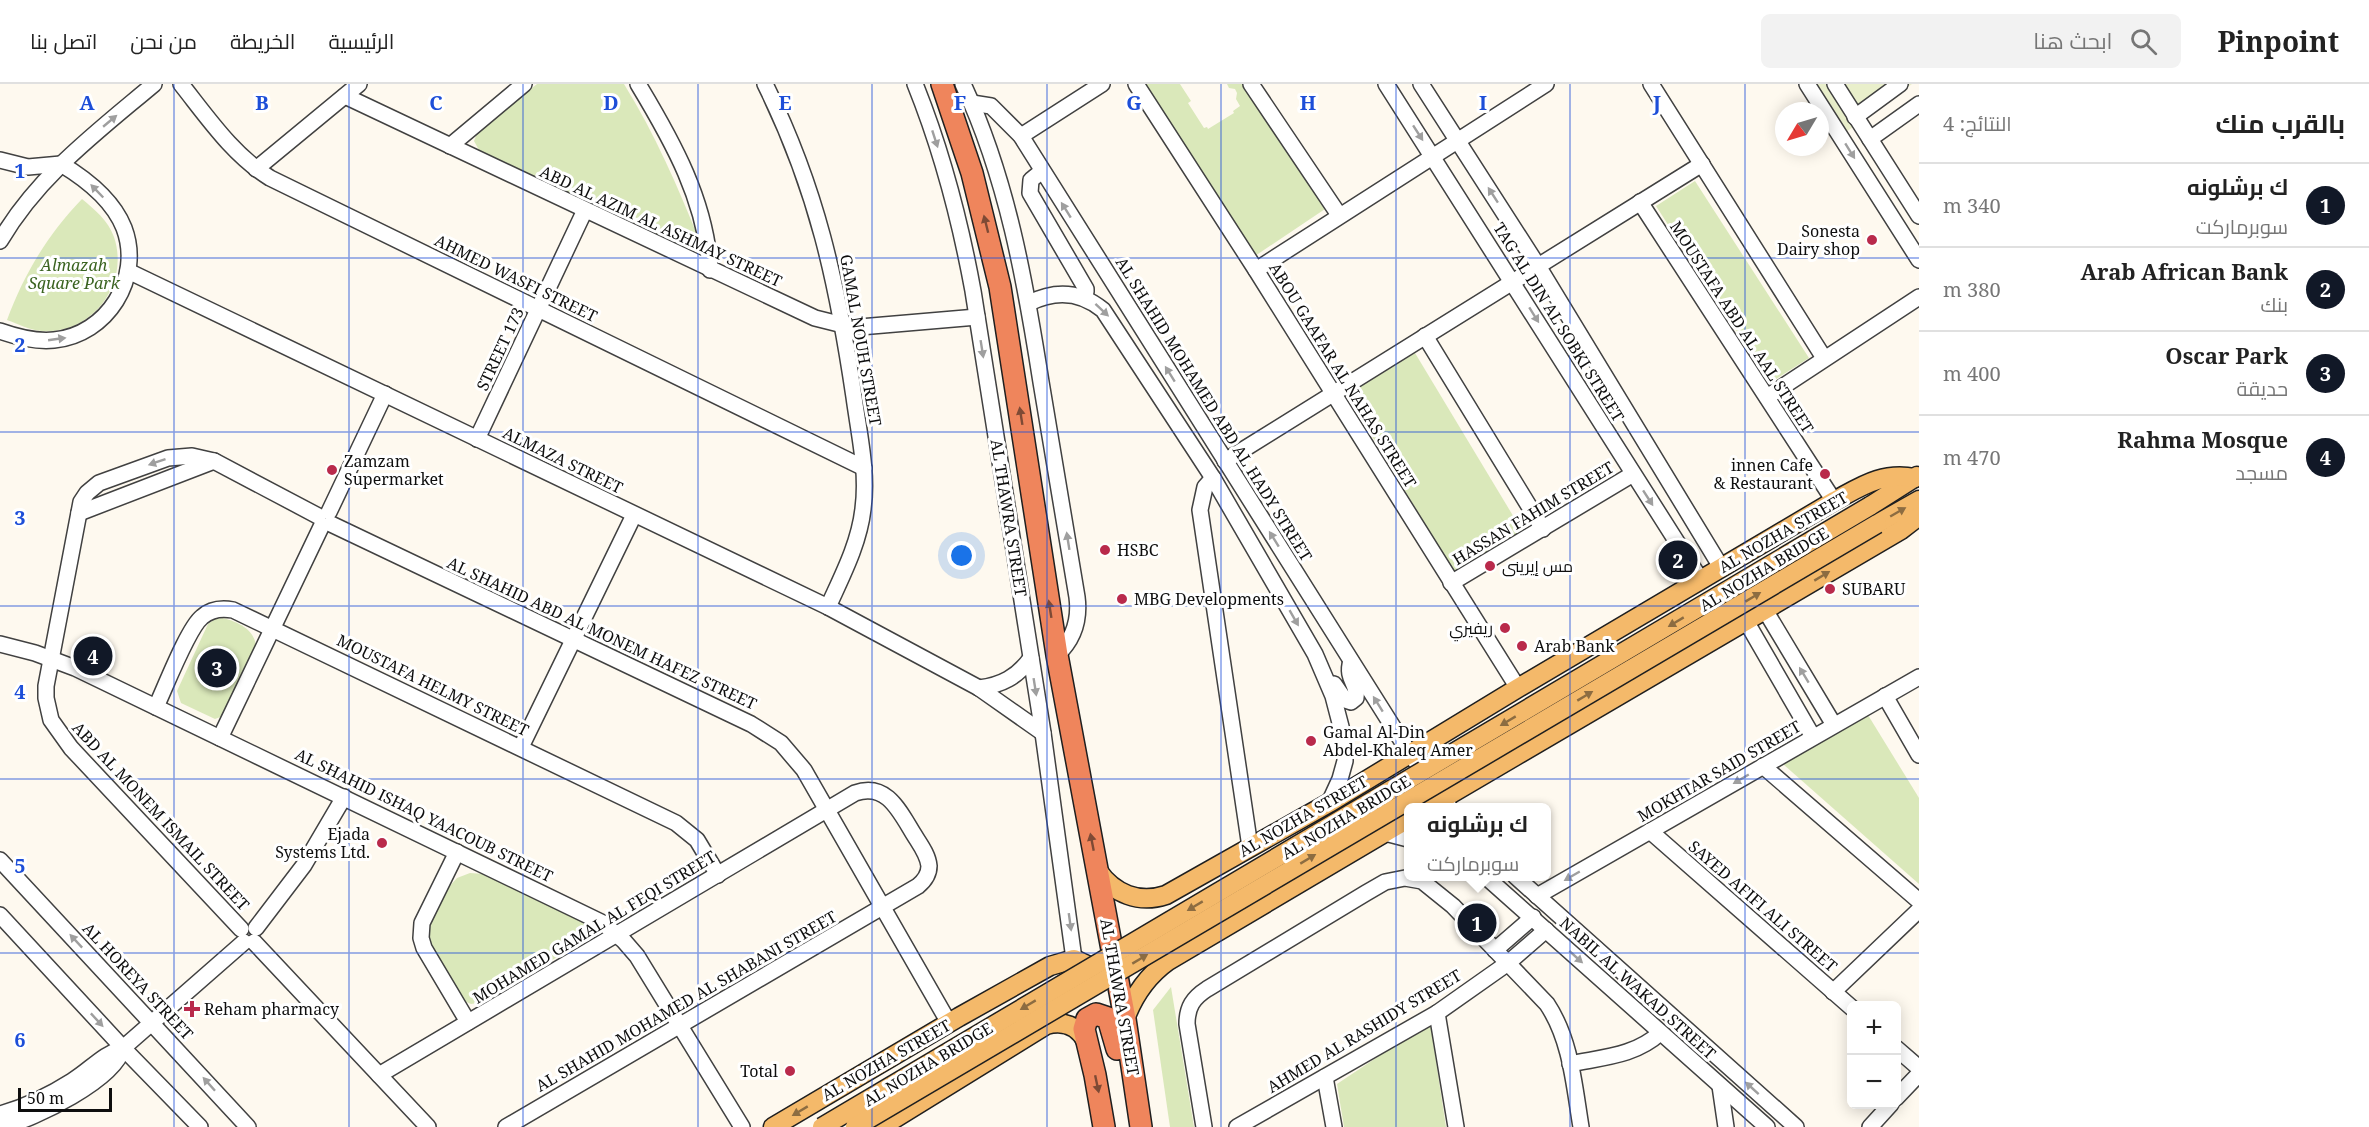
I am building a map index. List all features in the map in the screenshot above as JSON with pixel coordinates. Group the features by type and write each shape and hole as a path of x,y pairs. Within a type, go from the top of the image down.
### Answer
{"highway":[{"name":"AL THAWRA STREET","path":"942,84 972,172 1000,287 1056,655 1121,994 1141,1127"},
{"path":"1104,1127 1084,1025 1087,1019 1096,1014 1108,1018 1112,1024 1124,1085 1138,1104"}],"main road":[{"name":"AL NOZHA STREET","path":"1098,871 1109,884 1124,894 1149,898 1166,895 1329,802 1518,687 1834,501 1880,478 1917,477"},
{"name":"AL NOZHA STREET","path":"1870,506 1917,477"},
{"name":"AL NOZHA BRIDGE","path":"1404,803 1919,500"},
{"name":"AL NOZHA BRIDGE","path":"822,1127 1870,506"},
{"path":"1442,803 1900,530 1919,516"},
{"name":"AL NOZHA BRIDGE","path":"855,1127 1404,803"},
{"path":"1125,1019 1139,990 1161,966 1404,821"},
{"path":"1230,858 1234,883 1243,898 1256,909"},
{"name":"AL NOZHA STREET","path":"773,1127 1050,966 1074,959"},
{"path":"1074,959 1100,969 1121,994"},
{"path":"954,1020 976,1022 986,1033 989,1046 983,1064"},
{"path":"881,1127 1051,1023 1072,1026 1086,1041"}],"street":[{"path":"1,236 30,197 61,164 154,84"},
{"name":"AHMED WASFI STREET","path":"181,84 236,151 256,170 864,468"},
{"path":"256,170 359,84"},
{"path":"450,146 524,84"},
{"path":"638,84 666,133 693,188 704,222 710,270"},
{"name":"GAMAL NOUH STREET","path":"765,84 791,140 815,207 831,265 843,325 864,468 864,497 858,536 828,607"},
{"name":"AL THAWRA STREET","path":"915,84 935,139 954,203 977,317 1043,733 1074,959"},
{"path":"963,84 972,103 1011,220 1029,303 1078,605 1077,621 1072,636 1056,655"},
{"path":"1022,136 1102,84"},
{"name":"ABOU GAAFAR AL NAHAS STREET","path":"1136,84 1334,393 1518,687"},
{"path":"1251,84 1339,215"},
{"name":"TAG AL DIN AL SOBKI STREET","path":"1386,84 1701,580"},
{"name":"TAG AL DIN AL SOBKI STREET","path":"1422,84 1538,266 1722,567"},
{"path":"1256,270 1546,84"},
{"path":"1651,84 1824,358"},
{"path":"1807,84 1919,260"},
{"path":"1835,84 1919,216"},
{"path":"1855,117 1894,89 1903,116"},
{"name":"ABD AL AZIM AL ASHMAY STREET","path":"345,96 807,314 843,325 860,327 977,317"},
{"name":"AL SHAHID MOHAMED ABD AL HADY STREET","path":"972,103 991,106 1022,136 1410,754"},
{"path":"1870,140 1919,104"},
{"path":"0,160 28,167 61,164 93,186 118,216 127,238 128,271 123,290 113,307 100,321 84,332 65,338 45,340 0,331"},
{"path":"1225,461 1702,164"},
{"path":"1042,171 1031,180 1030,193 1086,289 1081,297"},
{"name":"MOUSTAFA ABD AL AAL STREET","path":"1640,202 1834,501"},
{"name":"STREET 173","path":"477,439 585,210"},
{"name":"ALMAZA STREET","path":"128,271 828,607 979,688 1043,733"},
{"path":"1029,303 1055,294 1081,297 1096,305 1109,317 1213,477 1315,654 1333,696 1345,742 1345,761 1340,779 1329,802"},
{"path":"1767,397 1919,297"},
{"path":"1425,336 1543,529"},
{"path":"220,738 385,394"},
{"name":"AL SHAHID ABD AL MONEM HAFEZ STREET","path":"51,658 79,513 214,461 325,519 772,736 797,760 883,906 954,1020"},
{"name":"HASSAN FAHIM STREET","path":"1451,583 1633,474"},
{"path":"1213,477 1206,487 1200,510 1250,847"},
{"path":"521,747 634,515"},
{"name":"MOUSTAFA HELMY STREET","path":"156,707 194,625 206,614 222,609 233,610 682,826 697,840 718,875"},
{"path":"1765,610 1834,725"},
{"path":"1746,621 1814,737"},
{"name":"AL SHAHID ISHAQ YAACOUB STREET","path":"0,644 51,658 587,914 617,934 637,956 742,1127"},
{"name":"ABD AL MONEM ISMAIL STREET","path":"51,658 46,698 48,709 56,730 70,748 429,1127"},
{"path":"979,688 1009,680 1031,658"},
{"path":"1325,676 1345,700 1354,701 1357,692 1349,677 1351,661"},
{"name":"MOKHTAR SAID STREET","path":"1537,896 1919,677"},
{"path":"1885,696 1919,755"},
{"path":"1410,754 1439,803"},
{"path":"1763,766 1919,901"},
{"path":"827,810 862,791 877,791 884,794 896,804 925,853 928,871 923,882 883,906"},
{"path":"10,1122 47,1110 79,1092 115,1065 123,1048 249,935 304,865 344,797"},
{"name":"MOHAMED GAMAL AL FEQI STREET","path":"380,1075 827,810"},
{"name":"SAYED AFIFI ALI STREET","path":"1650,831 1847,1004"},
{"path":"1385,833 1404,838"},
{"path":"457,852 422,923 421,938 424,948 468,1022"},
{"name":"AL HOREYA STREET","path":"0,860 248,1127"},
{"path":"1204,1127 1187,1016 1189,1008 1199,995 1385,882 1404,878"},
{"path":"1422,881 1453,906 1540,995 1553,1013 1562,1033 1570,1064 1581,1127"},
{"name":"NABIL AL WAKAD STREET","path":"1491,881 1767,1127"},
{"name":"NABIL AL WAKAD STREET","path":"1520,881 1796,1127"},
{"name":"AL SHAHID MOHAMED AL SHABANI STREET","path":"506,1127 883,906"},
{"path":"1833,992 1919,910"},
{"path":"0,915 200,1127"},
{"path":"1495,950 1533,917"},
{"name":"AHMED AL RASHIDY STREET","path":"1237,1127 1437,1013 1508,963 1546,930"},
{"path":"1437,1013 1456,1127"},
{"path":"1570,1064 1628,1053 1650,1043 1660,1032"},
{"path":"1901,1052 1919,1068"},
{"path":"1901,1093 1919,1074"},
{"path":"1325,1077 1334,1127"},
{"path":"1720,1086 1726,1127"},
{"path":"1870,1127 1886,1109"}],"green space":[{"path":"537,84 624,84 665,161 700,242 692,248 681,247 479,150 474,141 478,131"},
{"path":"1142,84 1180,84 1191,101 1188,103 1204,128 1208,129 1234,113 1233,111 1240,106 1236,99 1235,89 1229,88 1227,84 1246,84 1328,207 1255,256"},
{"path":"1816,84 1912,84 1846,132"},
{"path":"1695,181 1809,358 1770,383 1656,206"},
{"name":"Almazah Square Park","path":"82,199 108,225 114,237 118,255 117,272 103,303 77,325 60,330 42,331 7,320 38,255 58,226"},
{"path":"1415,353 1524,534 1456,575 1347,395"},
{"path":"223,618 240,624 249,631 256,646 223,716 215,719 181,703 177,691 208,624 215,619"},
{"path":"1860,702 1919,798 1919,884 1775,757"},
{"path":"470,873 484,874 584,921 588,931 585,941 478,1003 471,1004 464,1001 428,940 429,924 447,889 457,878"},
{"path":"1171,987 1194,1127 1170,1127 1153,1010"},
{"path":"1430,1022 1446,1127 1344,1127 1337,1084"}],"place":[{"name":"Sonesta Dairy shop","path":"1872,240"},
{"name":"Zamzam Supermarket","path":"332,470"},
{"name":"innen Cafe & Restaurant","path":"1825,474"},
{"name":"HSBC","path":"1105,550"},
{"name":"Arab African Bank","path":"1678,560"},
{"name":"مس إيرينى","path":"1490,566"},
{"name":"SUBARU","path":"1830,589"},
{"name":"MBG Developments","path":"1122,599"},
{"name":"ريفيري","path":"1505,628"},
{"name":"Arab Bank","path":"1522,646"},
{"name":"Rahma Mosque","path":"93,656"},
{"name":"Oscar Park","path":"217,668"},
{"name":"Gamal Al-Din Abdel-Khaleq Amer","path":"1311,741"},
{"name":"Ejada Systems Ltd.","path":"382,843"},
{"name":"ك برشلونه","path":"1477,923"},
{"name":"Reham pharmacy","path":"192,1009"},
{"name":"Total","path":"790,1071"}]}
